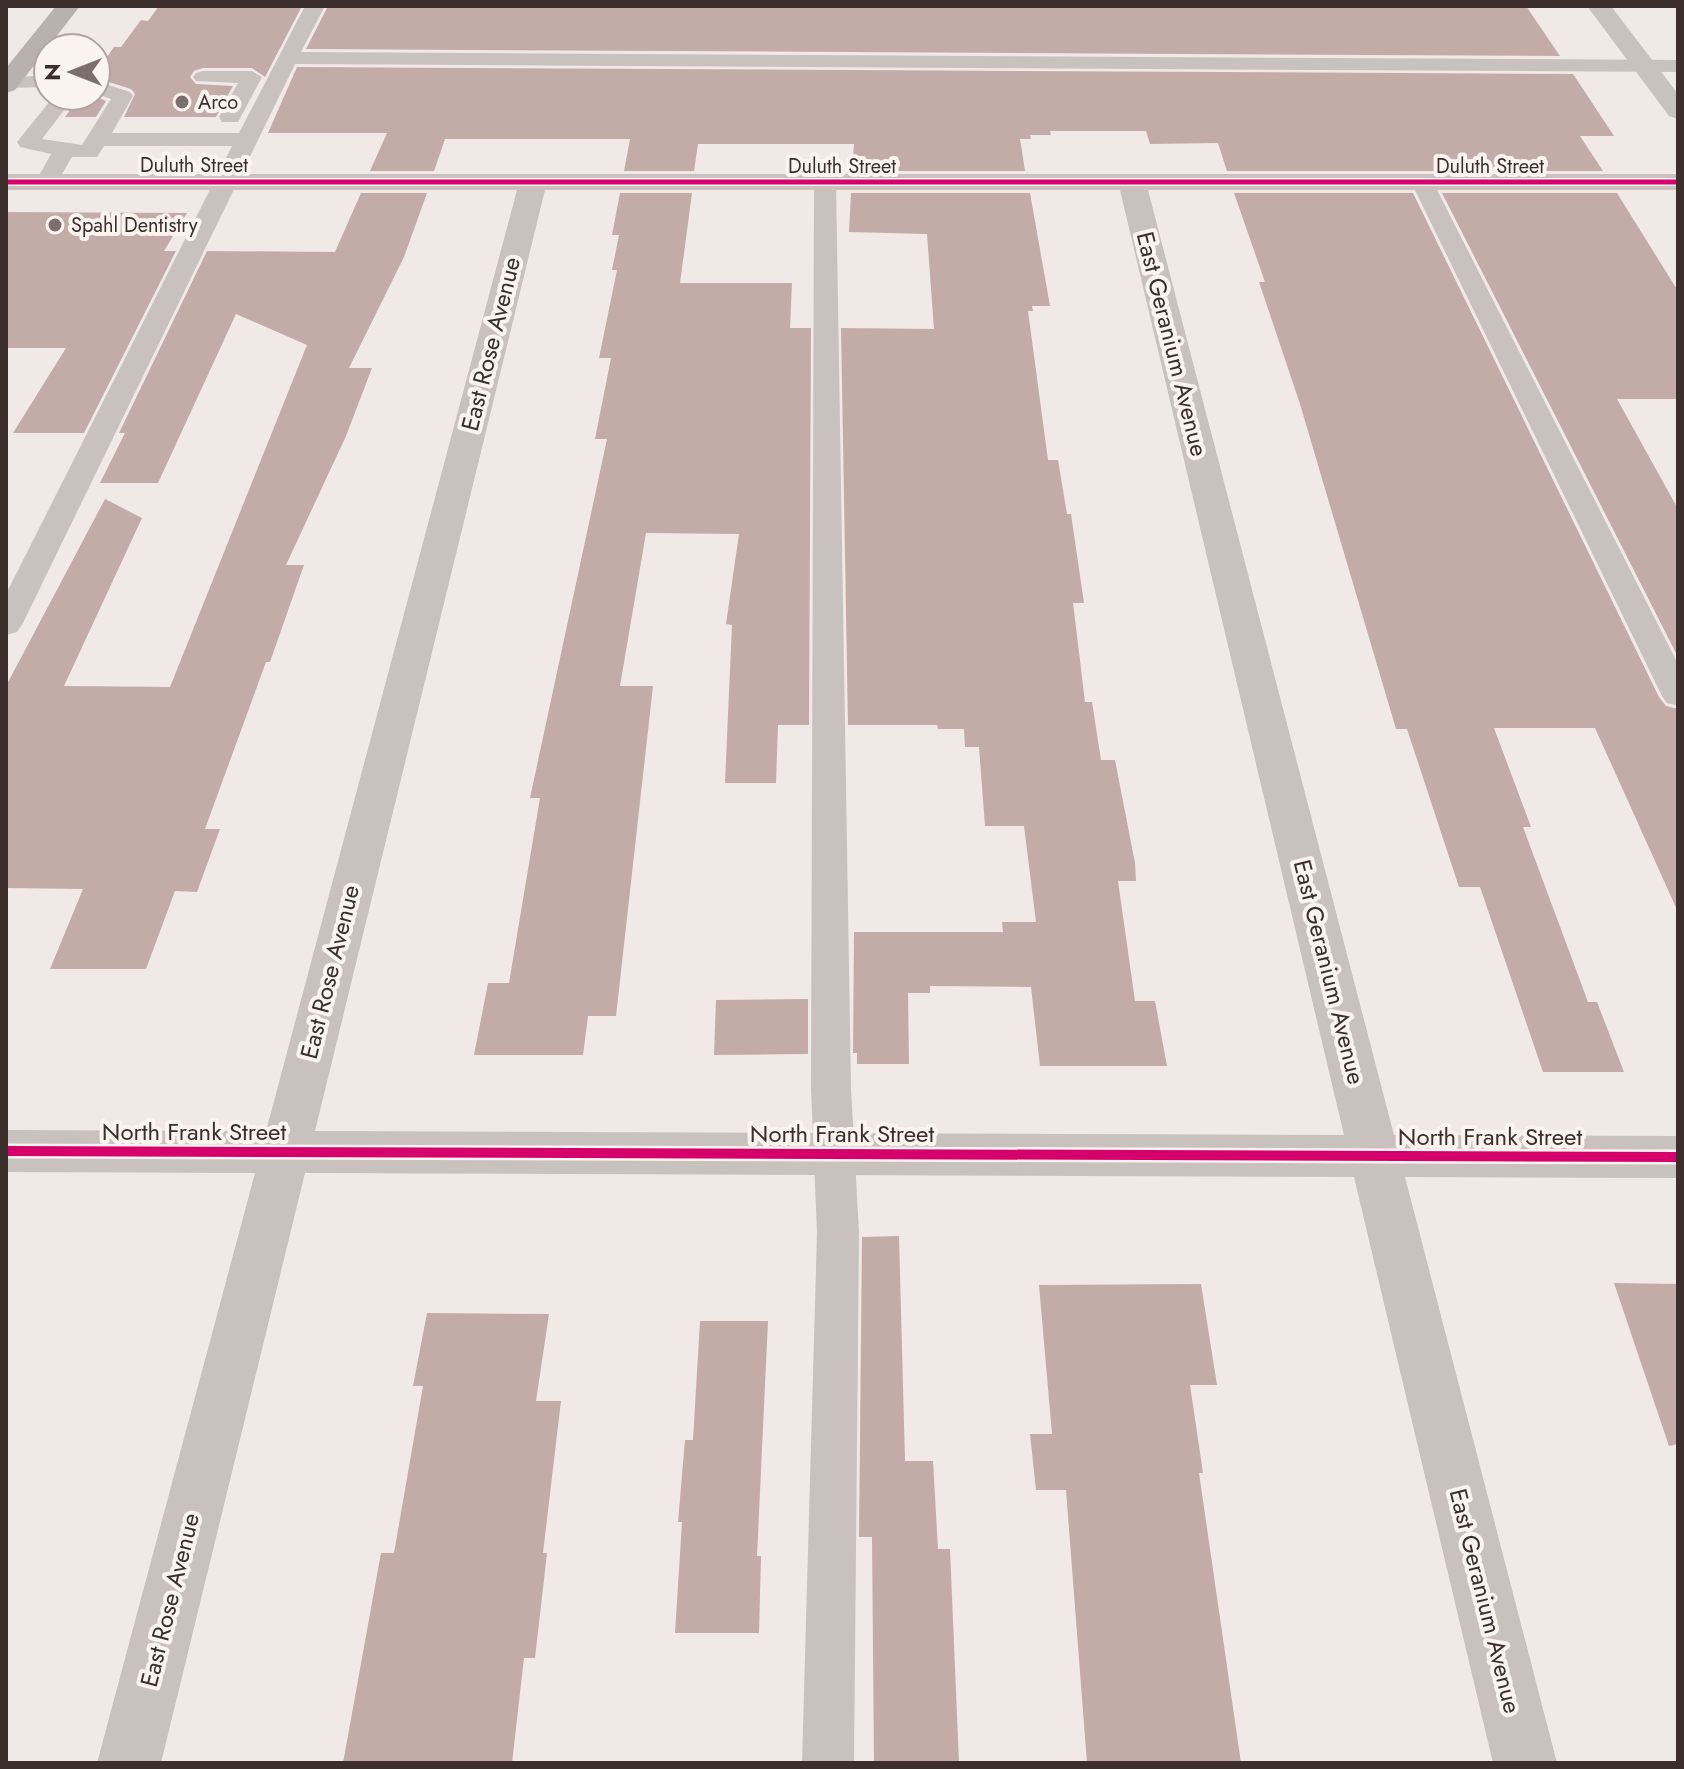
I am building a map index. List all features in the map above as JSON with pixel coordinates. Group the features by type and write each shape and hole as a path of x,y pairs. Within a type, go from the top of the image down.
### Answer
{"main road":[{"path":"7,92 68,6"}],"street":[{"path":"1599,6 1678,111"},
{"name":"Duluth Street","path":"6,182 1678,182"},
{"name":"East Rose Avenue","path":"129,1763 533,182"},
{"name":"East Geranium Avenue","path":"1132,182 1525,1763"},
{"name":"North Frank Street","path":"6,1151 1678,1157"}],"lane":[{"path":"6,625 315,6"},
{"path":"288,58 1678,66"},
{"path":"112,76 122,76"},
{"path":"203,77 252,77 218,140"},
{"path":"7,92 32,85"},
{"path":"52,112 28,142 89,152 123,96 112,92"},
{"path":"97,139 246,140"},
{"path":"47,181 63,150"},
{"path":"825,182 831,1072 838,1233 828,1763"},
{"path":"1422,182 1678,696"}],"building":[{"path":"159,6 302,6 265,77 252,68 203,68 194,71 190,77 196,84 233,86 216,117 124,117 135,94 131,89 112,83 112,50 121,47 141,20 148,21"},
{"path":"328,6 1526,6 1560,56 306,49"},
{"path":"297,67 1573,74 1614,136 1580,136 1603,171 1227,171 1218,143 1150,144 1146,131 1050,131 1051,135 1030,135 1031,139 1020,139 1025,171 852,171 854,144 698,144 694,171 624,171 630,139 445,139 434,171 370,171 387,133 268,133"},
{"path":"69,112 99,112 96,117 65,117"},
{"path":"361,193 427,193 404,257 349,368 372,368 346,436 286,565 304,565 205,829 220,829 197,892 175,891 146,969 50,969 83,889 6,888 6,686 105,499 142,518 64,686 170,687 307,345 236,314 158,483 100,483 125,433 119,433 207,251 335,252"},
{"path":"620,193 692,193 680,283 792,283 790,328 811,328 809,725 778,725 776,783 725,783 732,625 726,624 739,534 646,533 620,686 653,686 616,1016 588,1016 583,1055 474,1055 488,983 509,983 540,798 530,798 607,439 595,439 611,358 599,358 617,270 612,270 619,235 612,235"},
{"path":"851,193 1030,193 1050,306 1032,306 1033,311 1028,311 1048,460 1058,460 1067,514 1071,514 1084,603 1073,603 1085,702 1092,702 1101,760 1115,760 1135,863 1136,881 1118,881 1135,1001 1155,1001 1167,1066 1040,1066 1031,987 930,986 930,993 908,993 909,1064 857,1064 857,1053 853,1053 854,932 1003,932 1002,922 1036,922 1024,826 985,826 979,747 965,747 964,729 938,729 937,725 848,725 841,328 934,329 927,234 849,232"},
{"path":"1234,193 1413,193 1659,697 1666,706 1678,709 1678,912 1595,728 1494,728 1531,827 1523,827 1588,1002 1597,1002 1624,1072 1543,1072 1480,887 1459,887 1407,729 1396,729 1300,404 1259,282 1265,282"},
{"path":"1442,193 1617,193 1678,291 1678,399 1617,399 1678,509 1678,657"},
{"path":"6,212 187,213 164,251 176,251 84,433 13,433 66,348 6,348"},
{"path":"808,999 808,1054 714,1055 716,1000"},
{"path":"899,1236 905,1461 933,1461 938,1549 950,1549 959,1763 874,1763 872,1537 859,1537 862,1237"},
{"path":"1614,1283 1678,1284 1678,1444 1669,1446"},
{"path":"1201,1284 1217,1385 1190,1385 1203,1473 1199,1473 1241,1763 1087,1763 1066,1490 1036,1490 1030,1434 1052,1434 1039,1285"},
{"path":"427,1313 549,1314 536,1401 561,1401 543,1553 547,1553 535,1658 524,1658 512,1763 343,1763 381,1553 394,1553 423,1386 413,1386"},
{"path":"700,1321 768,1321 757,1556 761,1556 759,1633 675,1633 682,1522 678,1522 685,1440 693,1440"}],"cycle path":[{"path":"6,182 1678,182"},
{"path":"6,1151 1678,1157"}],"place":[{"name":"Arco","path":"182,102"},
{"name":"Spahl Dentistry","path":"55,225"}]}
